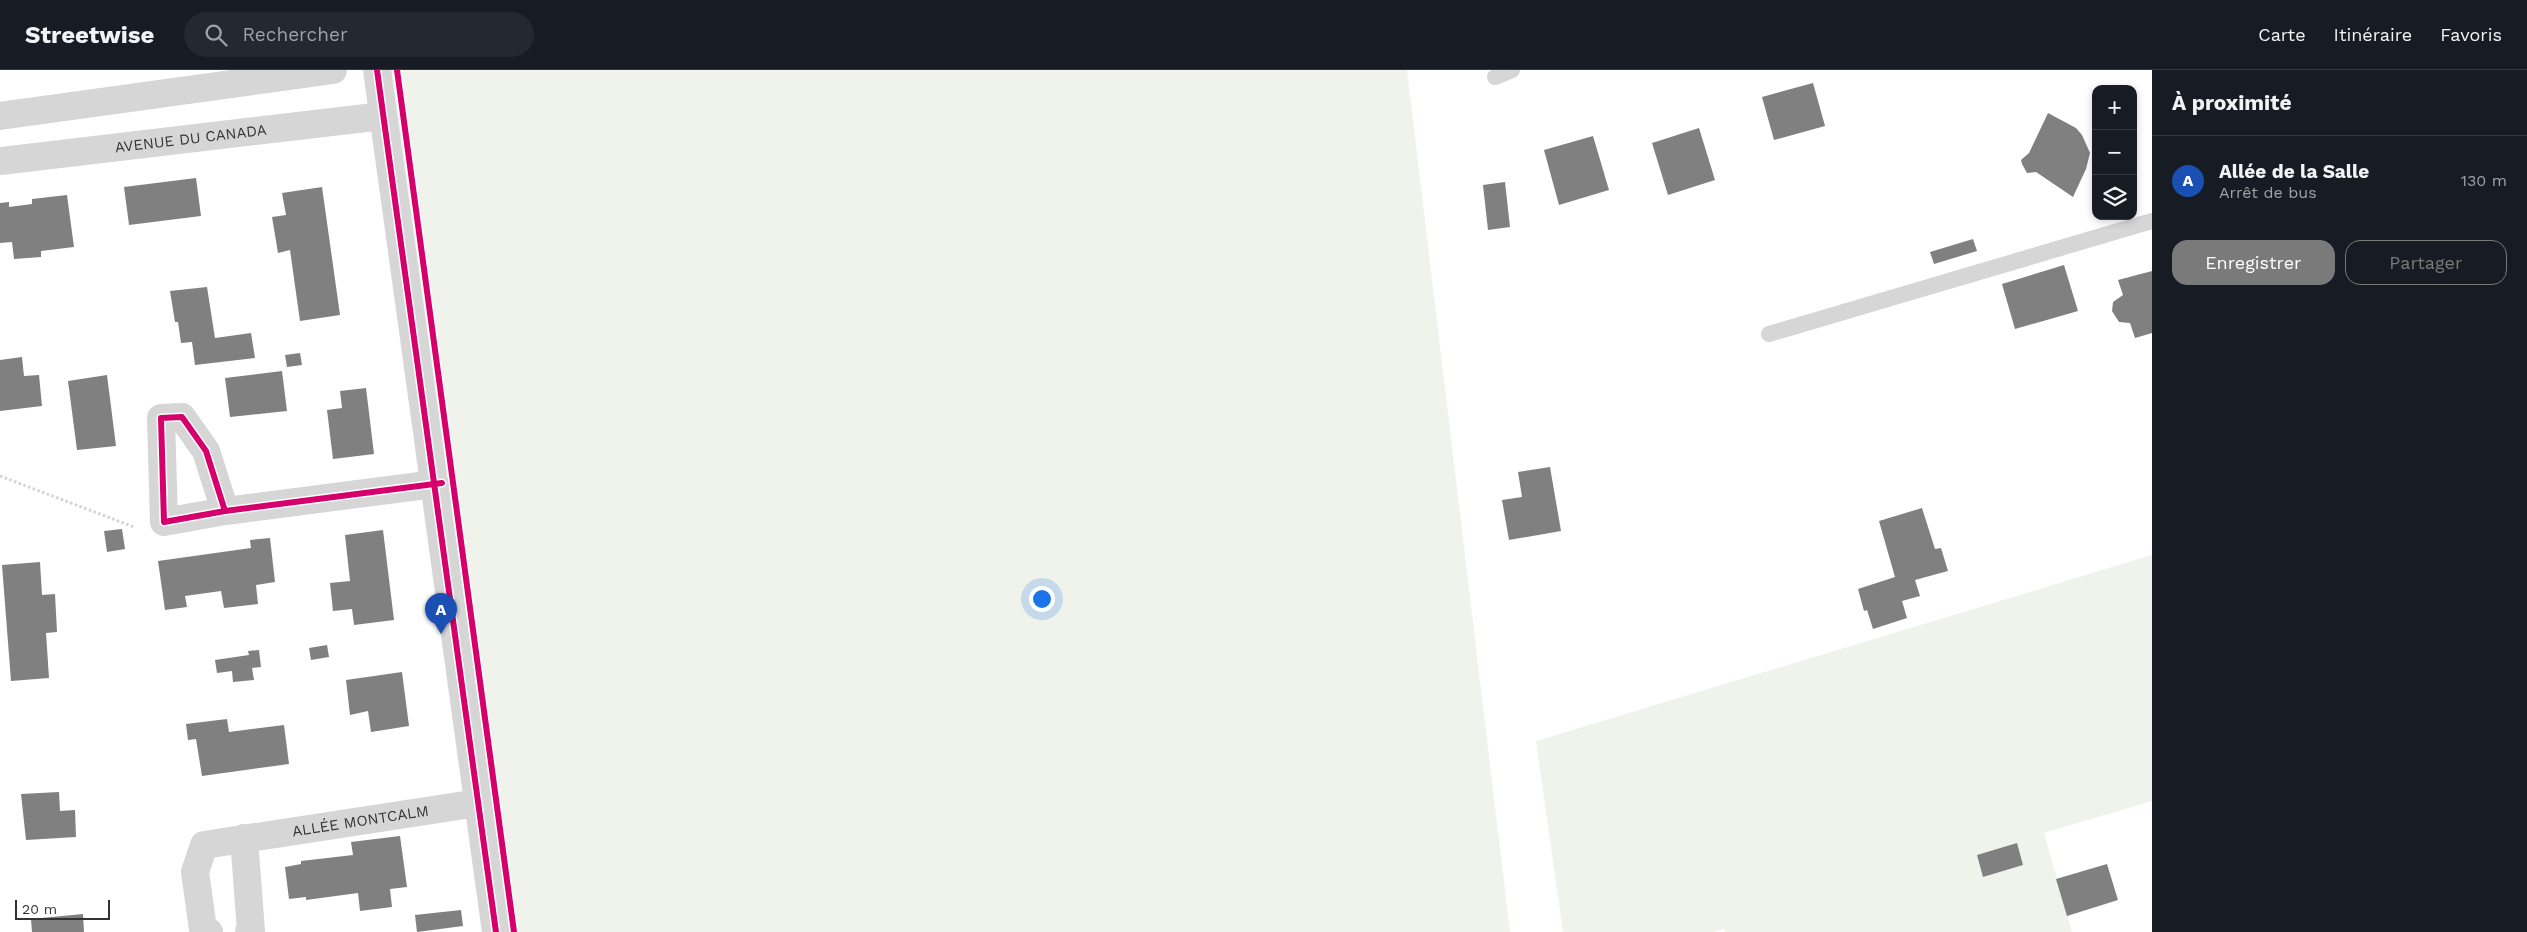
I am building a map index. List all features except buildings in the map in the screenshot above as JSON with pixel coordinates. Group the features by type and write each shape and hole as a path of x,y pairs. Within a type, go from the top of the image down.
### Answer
{"street":[{"path":"0,116 333,70"},
{"path":"377,70 496,932"},
{"name":"AVENUE DU CANADA","path":"0,161 383,116"},
{"path":"225,510 206,451 182,417 161,418 164,522 225,510 435,484"},
{"name":"ALLÉE MONTCALM","path":"210,932 203,929 195,872 204,845 478,803"},
{"path":"244,838 251,931 249,932"}],"lane":[{"path":"1495,77 1512,70"},
{"path":"1769,334 2152,222"}],"path":[{"path":"0,476 131,528 164,522"}],"shaded area":[{"path":"377,70 1407,70 1510,932 496,932"},
{"path":"2152,555 2152,801 2044,833 2072,932 1725,932 1724,929 1713,932 1563,932 1536,741"}],"cycle path":[{"path":"377,70 496,932"},
{"path":"397,70 514,932"},
{"path":"225,511 164,522 161,418 182,417 206,451 225,511 442,483"}],"place":[{"name":"Allée de la Salle","path":"441,634"}]}
